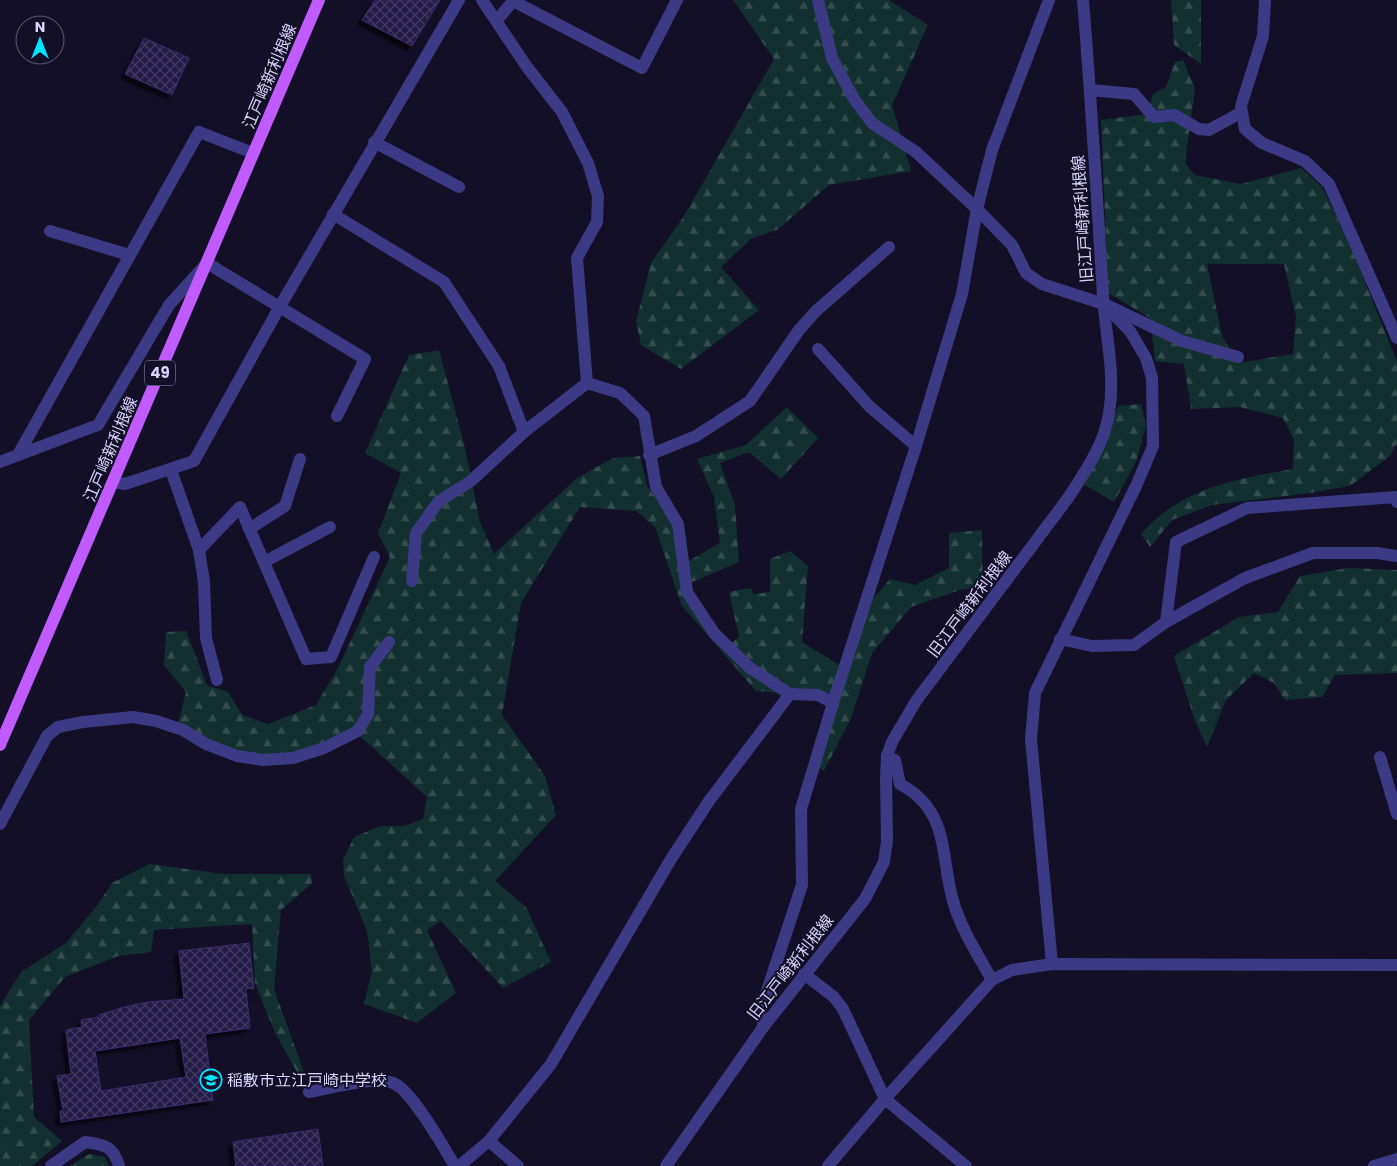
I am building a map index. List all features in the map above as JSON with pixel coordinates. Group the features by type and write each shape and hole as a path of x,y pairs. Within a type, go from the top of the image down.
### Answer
{"main road":[{"name":"江戸崎新利根線","path":"0,745 319,0"}],"street":[{"path":"113,482 125,484 194,461 374,142 459,0"},
{"path":"482,0 527,67 562,112 588,163 598,196 597,222 577,258 587,383"},
{"path":"497,20 513,1 642,68 677,0"},
{"path":"818,0 832,58 858,106 872,123 916,152 977,210 1012,245 1026,273 1042,284 1104,304 1182,341 1238,357"},
{"path":"764,1026 760,1012 802,885 801,809 962,294 977,210 992,150 1049,0"},
{"name":"旧江戸崎新利根線","path":"666,1166 764,1026 865,899 884,862 887,841 887,756 896,735 916,701 1068,498 1097,448 1110,413 1111,394 1083,0"},
{"path":"1265,0 1263,36 1241,106 1245,129 1262,143 1305,161 1329,184 1397,338"},
{"path":"1090,90 1134,94 1154,117 1174,115 1199,129 1209,130 1242,112"},
{"path":"18,455 199,132 253,154"},
{"path":"374,142 459,187"},
{"path":"333,214 444,282 499,366 524,432"},
{"path":"50,231 129,255"},
{"path":"649,455 696,436 750,400 799,330 816,310 889,248"},
{"path":"0,462 98,425 169,305 207,263 365,359 337,416"},
{"path":"1052,964 1031,738 1035,693 1138,484 1153,446 1152,378 1146,358 1130,331 1104,304"},
{"path":"818,349 870,407 916,446"},
{"path":"412,581 416,533 439,501 471,481 524,432 587,383"},
{"path":"587,383 620,393 644,416 649,455 656,487 678,524 687,592 714,633 750,668 790,694 818,695 833,702"},
{"path":"249,529 285,506 300,459"},
{"path":"171,470 199,550 204,582 206,638 217,680"},
{"path":"1166,622 1176,542 1247,508 1396,497 1397,502"},
{"path":"199,550 240,507 306,659 331,657 374,557"},
{"path":"264,562 330,527"},
{"path":"1060,639 1092,646 1134,645 1166,622 1245,578 1313,552 1376,552 1397,556"},
{"path":"0,824 47,736 58,727 83,722 133,718 156,721 183,730 206,744 237,756 263,760 293,758 324,748 358,731 368,714 370,667 389,642"},
{"path":"309,1092 380,1081 395,1084 410,1096 457,1166 489,1141 551,1064 671,859 709,801 790,694"},
{"path":"887,756 895,760 900,784 912,791 935,817 943,841 953,901 964,929 992,980"},
{"path":"1380,757 1397,814"},
{"path":"828,1166 885,1099 992,980 1012,970 1052,964 1397,965"},
{"path":"804,974 834,997 843,1009 885,1099 966,1166"},
{"path":"489,1141 518,1166"},
{"path":"51,1166 85,1142 105,1146 115,1154 119,1166"},
{"path":"1374,1166 1397,1159"}],"green space":[{"path":"733,0 889,0 928,25 892,105 911,171 829,185 777,230 752,238 721,267 759,310 681,369 641,345 636,321 651,263 684,216 774,59"},
{"path":"1171,0 1201,0 1201,64 1174,45"},
{"path":"1183,60 1195,88 1185,163 1195,175 1241,184 1301,168 1322,187 1347,238 1397,361 1397,443 1390,456 1350,486 1212,505 1172,520 1150,547 1141,534 1157,518 1192,496 1230,482 1293,469 1294,440 1283,418 1240,407 1191,409 1184,364 1155,361 1150,318 1108,293 1101,120 1147,114 1153,94 1166,87 1175,62","holes":["1207,264 1284,264 1296,317 1293,354 1238,363 1222,336"]},
{"path":"439,350 465,448 480,522 494,554 577,478 613,458 640,456 647,486 678,528 680,566 720,543 714,497 697,459 746,445 787,407 818,438 781,479 749,452 720,463 735,506 739,562 683,586 726,647 739,637 729,592 751,588 753,594 770,592 770,559 790,551 808,566 802,642 841,666 861,613 890,579 915,585 949,568 949,533 982,530 983,587 963,589 911,607 872,653 851,718 824,771 810,760 833,702 818,695 756,691 682,606 655,527 636,511 580,507 521,603 502,715 545,776 556,815 495,881 526,907 551,962 503,988 441,921 427,930 456,993 417,1023 364,1004 372,971 367,931 344,876 343,860 354,837 380,826 404,826 423,819 427,797 351,728 344,741 256,763 178,724 186,692 164,665 166,632 186,631 207,685 228,692 242,715 268,724 316,705 339,666 390,557 378,533 401,473 365,453 409,355"},
{"path":"1141,404 1146,426 1136,462 1114,502 1083,484 1105,441 1118,406"},
{"path":"1348,568 1397,570 1397,673 1335,675 1322,697 1285,700 1274,683 1254,673 1226,700 1207,747 1195,721 1174,656 1239,617 1278,612 1300,576"},
{"path":"149,864 224,874 311,874 312,883 281,910 274,989 304,1072 301,1079 275,1033 255,983 252,924 154,930 151,952 118,956 65,977 29,1020 34,1117 62,1141 32,1166 0,1166 0,1006 21,972 66,943 96,907 112,883"},
{"path":"89,1154 105,1157 109,1166 70,1166"}],"building":[{"path":"375,0 440,0 412,46 362,20"},
{"path":"144,38 189,58 172,95 125,74"},
{"path":"249,943 254,988 246,989 250,1028 205,1034 213,1100 61,1122 60,1111 63,1111 57,1076 71,1074 66,1030 82,1027 81,1020 99,1017 99,1015 124,1007 148,1002 184,999 179,951","holes":["180,1038 186,1077 101,1091 95,1051"]},
{"path":"318,1129 323,1166 236,1166 233,1142"}],"place":[{"name":"稲敷市立江戸崎中学校","path":"211,1080"}]}
